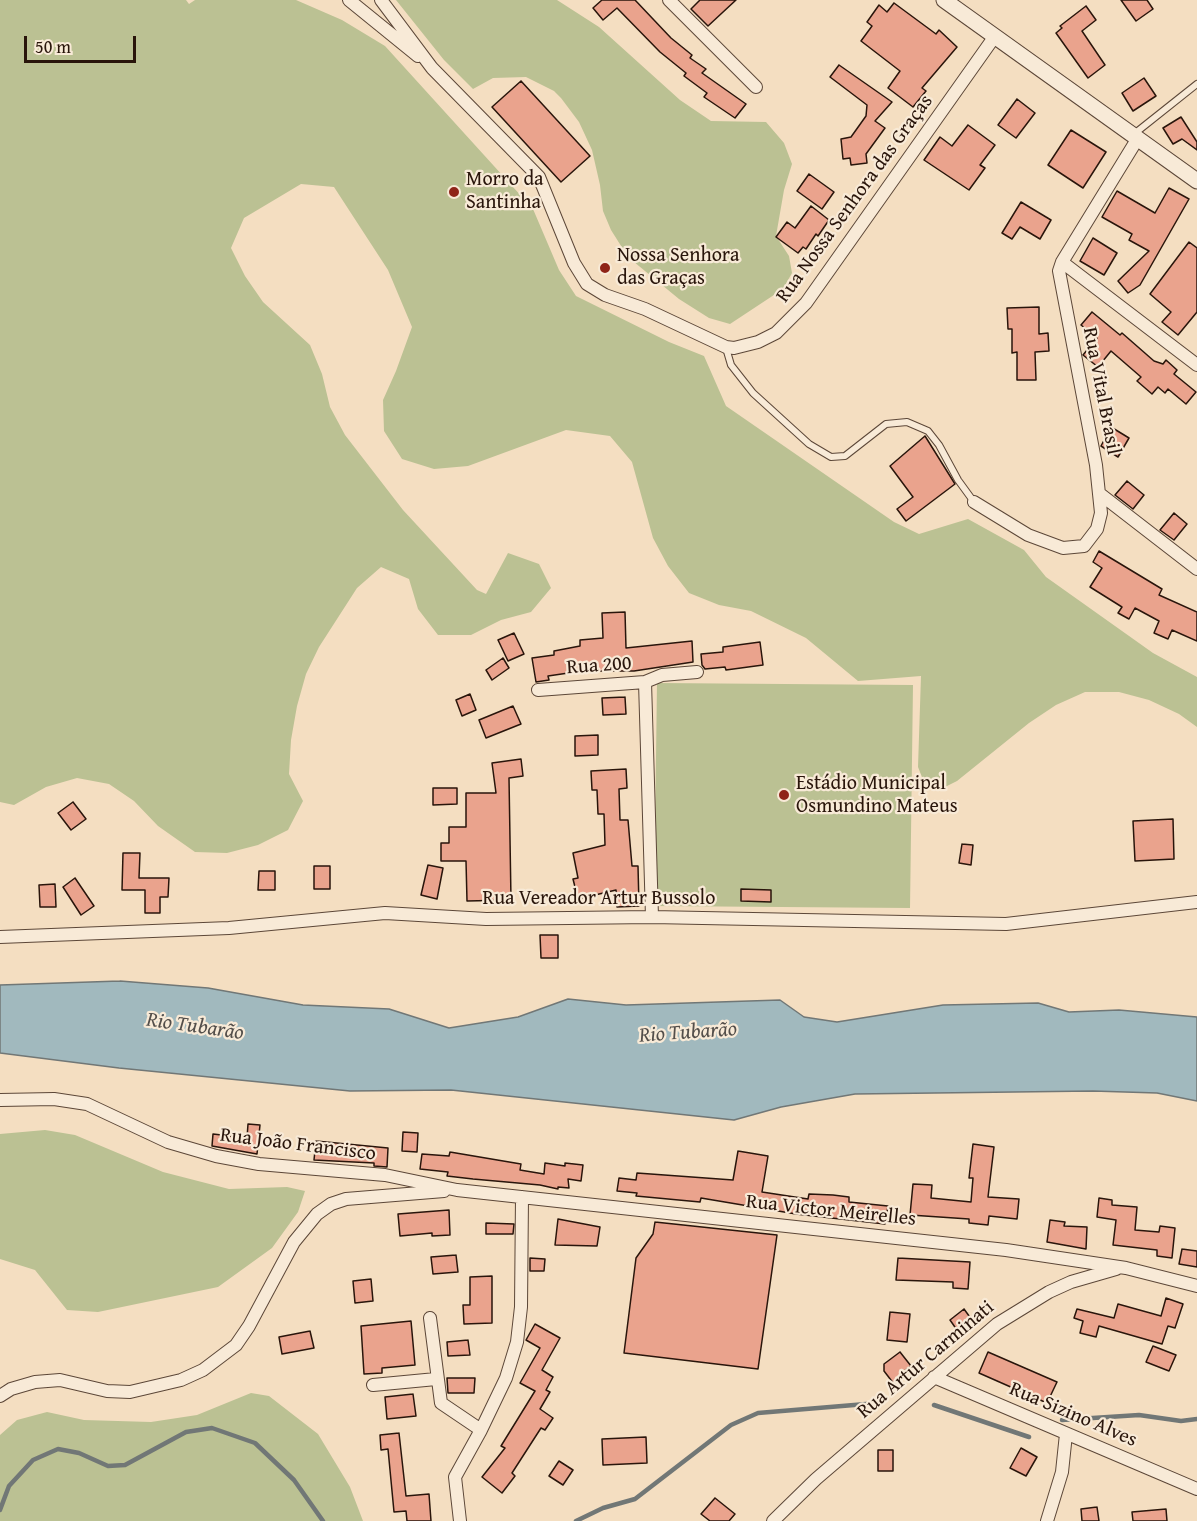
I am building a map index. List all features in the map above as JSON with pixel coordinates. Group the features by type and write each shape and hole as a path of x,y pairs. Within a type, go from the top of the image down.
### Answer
{"street":[{"path":"349,0 432,68 538,177 574,263 587,284 604,296 645,309 726,347"},
{"path":"381,0 432,68"},
{"path":"669,0 756,87"},
{"path":"944,0 1197,181"},
{"name":"Rua Nossa Senhora das Graças","path":"726,347 734,348 758,342 776,333 790,322 806,303 995,36"},
{"path":"1135,137 1062,262 1197,365"},
{"name":"Rua Vital Brasil","path":"974,502 1028,536 1047,544 1074,549 1084,546 1092,540 1097,528 1100,494 1060,283 1062,262"},
{"path":"1100,494 1197,569"},
{"name":"Rua 200","path":"538,690 645,682 662,675 698,672"},
{"path":"645,682 652,917"},
{"name":"Rua Vereador Artur Bussolo","path":"0,937 229,928 385,913 486,919 652,917 1006,924 1197,902"},
{"name":"Rua João Francisco","path":"0,1100 54,1099 87,1104 168,1142 242,1162 385,1175 457,1190"},
{"path":"0,1396 11,1389 35,1382 60,1380 107,1391 130,1392 181,1380 220,1359 236,1345 260,1308 294,1242 306,1226 331,1204 368,1196 457,1190"},
{"name":"Rua Victor Meirelles","path":"457,1190 1006,1250 1126,1268 1197,1286"},
{"path":"460,1521 455,1477 506,1378 517,1342 521,1307 522,1197"},
{"name":"Rua Artur Carminati","path":"773,1521 816,1479 998,1324 1049,1292 1095,1273 1126,1268"},
{"path":"430,1318 436,1379 441,1403 481,1430"},
{"name":"Rua Sizino Alves","path":"934,1377 1197,1490"},
{"path":"373,1385 436,1379"},
{"path":"1047,1521 1049,1508 1060,1481 1066,1434"}],"lane":[{"path":"1135,137 1197,84"},
{"path":"726,347 731,365 753,393 816,449 831,458 845,456 886,424 907,422 928,431 974,502"}],"green space":[{"path":"0,0 186,0 189,4 195,0 296,0 342,20 385,46 533,209 559,270 576,296 669,342 704,356 726,406 894,522 919,534 968,519 1024,550 1046,577 1153,653 1197,677 1197,727 1179,714 1149,700 1119,692 1085,692 1056,705 1029,723 957,781 943,788 924,782 918,767 921,676 858,681 806,638 751,611 719,605 689,593 668,566 653,538 632,462 610,436 566,430 468,466 434,469 402,459 384,431 383,400 412,327 388,270 334,187 301,184 244,218 231,248 245,276 263,302 310,345 322,374 330,407 345,435 403,510 477,590 486,594 508,553 539,564 551,588 531,612 501,620 471,635 438,635 418,609 409,579 381,567 357,588 319,647 306,674 297,706 291,740 289,774 303,801 288,830 258,845 227,853 195,852 158,826 134,801 109,784 77,778 46,787 14,805 0,802"},
{"path":"396,0 557,0 599,27 680,100 711,121 766,122 784,143 792,164 784,190 776,236 789,256 792,273 783,289 730,324 709,318 679,299 628,257 611,230 603,211 592,150 579,122 561,98 554,91 526,77 493,78 473,89 444,60"},
{"name":"Estádio Municipal Osmundino Mateus","path":"657,683 913,685 910,908 654,906"},
{"path":"45,1130 75,1135 163,1172 229,1189 287,1187 305,1191 298,1212 272,1248 218,1287 98,1312 67,1310 35,1270 0,1259 0,1134"},
{"path":"251,1393 269,1396 318,1434 350,1487 363,1521 0,1521 0,1435 17,1420 47,1412 84,1420 151,1422 197,1415"}],"water":[{"name":"Rio Tubarão","path":"120,981 208,988 303,1005 389,1009 449,1028 518,1017 568,999 626,1005 780,1000 804,1017 837,1022 943,1005 1038,1003 1069,1012 1119,1010 1197,1017 1197,1101 1157,1093 1093,1091 855,1094 781,1107 734,1120 451,1090 350,1091 119,1068 0,1053 0,985"}],"building":[{"path":"602,0 635,0 671,38 692,55 690,58 706,69 702,73 746,104 735,118 704,97 707,93 684,76 686,73 660,52 617,8 603,20 593,8"},
{"path":"700,0 736,0 708,26 691,9"},
{"path":"1121,0 1147,0 1153,9 1136,21"},
{"path":"894,3 936,34 939,30 957,47 922,88 926,91 913,107 888,88 900,71 861,41 872,26 867,22 879,5 887,12"},
{"path":"1086,6 1096,20 1082,31 1105,65 1088,78 1056,33 1062,28 1060,26"},
{"path":"839,65 892,102 875,121 885,128 866,154 867,163 851,165 850,158 843,159 841,139 851,137 866,116 867,105 830,77"},
{"path":"1144,78 1156,96 1133,111 1122,93"},
{"path":"521,81 590,156 561,182 492,107"},
{"path":"1017,99 1035,113 1016,138 998,125"},
{"path":"1181,117 1197,142 1197,150 1182,139 1173,144 1163,128"},
{"path":"968,125 995,145 980,165 985,168 969,190 924,160 940,137 952,146"},
{"path":"1071,130 1106,152 1083,188 1048,165"},
{"path":"809,174 834,192 822,209 797,191"},
{"path":"1169,188 1189,199 1140,285 1128,293 1118,281 1149,251 1129,240 1132,234 1102,217 1117,191 1155,213"},
{"path":"1021,202 1051,220 1040,239 1020,227 1012,239 1002,233"},
{"path":"811,206 829,220 806,249 803,247 798,253 776,237 787,222 795,228"},
{"path":"1093,238 1117,253 1104,275 1080,261"},
{"path":"1189,242 1197,248 1197,312 1178,335 1162,322 1171,312 1150,294"},
{"path":"1039,307 1039,334 1048,333 1049,351 1035,352 1036,380 1017,380 1017,352 1012,353 1012,329 1008,329 1007,308"},
{"path":"1092,312 1120,335 1122,333 1154,361 1163,364 1166,360 1177,370 1174,374 1196,392 1186,404 1168,389 1165,393 1158,387 1152,394 1137,381 1141,377 1111,351 1098,367 1083,355 1097,338 1081,325"},
{"path":"1111,427 1129,438 1118,457 1101,446"},
{"path":"925,436 955,484 906,521 897,509 913,497 890,466"},
{"path":"1127,481 1144,495 1133,509 1115,495"},
{"path":"1174,513 1187,524 1174,540 1160,530"},
{"path":"1099,551 1162,589 1159,595 1197,612 1197,641 1172,630 1168,639 1154,633 1159,621 1135,608 1129,619 1118,613 1122,607 1090,587 1102,568 1093,562"},
{"path":"625,612 626,648 692,641 693,662 634,671 582,671 548,676 549,680 536,682 532,658 554,655 554,651 580,646 580,640 603,638 602,613"},
{"path":"514,633 524,654 508,661 498,640"},
{"path":"760,642 763,665 726,670 725,667 705,669 702,665 701,654 723,652 723,647"},
{"path":"503,658 509,668 492,680 486,670"},
{"path":"470,694 476,710 462,716 456,700"},
{"path":"625,697 626,714 603,715 602,698"},
{"path":"513,706 521,724 486,738 479,720"},
{"path":"598,735 598,755 575,756 575,736"},
{"path":"521,759 523,776 509,778 511,900 467,901 466,861 441,861 441,843 449,843 449,827 466,827 466,793 496,793 492,763"},
{"path":"626,769 627,788 619,789 620,820 628,820 632,866 638,866 639,906 617,907 616,890 578,899 573,879 578,878 573,853 605,845 604,814 598,814 597,790 592,790 591,771"},
{"path":"433,788 457,788 457,804 433,805"},
{"path":"73,802 86,819 71,830 58,813"},
{"path":"1173,819 1174,859 1135,861 1133,821"},
{"path":"962,844 973,845 971,865 959,863"},
{"path":"123,853 140,853 139,878 169,878 168,897 160,897 160,913 145,913 145,890 122,890"},
{"path":"428,865 443,868 437,899 421,895"},
{"path":"314,866 330,866 330,889 314,889"},
{"path":"259,871 275,871 275,890 258,890"},
{"path":"75,878 94,906 81,915 63,887"},
{"path":"55,884 56,907 40,907 39,885"},
{"path":"741,889 771,890 771,902 741,901"},
{"path":"540,935 558,935 558,958 541,958"},
{"path":"248,1124 260,1125 257,1154 212,1146 213,1134 247,1138"},
{"path":"403,1132 418,1133 417,1152 402,1151"},
{"path":"316,1141 388,1148 387,1167 374,1166 374,1163 314,1160"},
{"path":"973,1144 994,1147 988,1197 1019,1199 1017,1219 989,1216 988,1225 969,1223 969,1219 910,1215 913,1184 932,1185 931,1198 971,1202 973,1178 969,1178"},
{"path":"738,1151 768,1156 762,1192 808,1199 809,1194 833,1195 849,1197 849,1202 888,1206 885,1224 796,1214 701,1198 700,1202 636,1196 637,1193 617,1191 619,1178 636,1180 637,1173 733,1180"},
{"path":"450,1152 521,1164 520,1170 544,1174 545,1163 565,1166 565,1163 583,1165 581,1181 568,1179 569,1188 558,1187 558,1189 540,1185 447,1176 448,1172 420,1169 422,1154 449,1156"},
{"path":"1099,1198 1112,1200 1112,1205 1137,1207 1135,1230 1159,1232 1160,1226 1175,1228 1172,1258 1157,1256 1157,1250 1113,1245 1116,1220 1097,1217"},
{"path":"449,1210 450,1235 432,1236 432,1233 400,1236 398,1214"},
{"path":"558,1219 600,1227 597,1246 555,1245"},
{"path":"1050,1220 1065,1222 1064,1226 1087,1227 1086,1249 1047,1242"},
{"path":"655,1222 777,1235 758,1369 624,1353 636,1258 653,1234"},
{"path":"486,1223 514,1224 513,1234 486,1234"},
{"path":"1182,1249 1197,1251 1197,1267 1179,1264"},
{"path":"456,1255 458,1272 433,1274 431,1257"},
{"path":"530,1258 545,1259 544,1271 530,1271"},
{"path":"898,1258 970,1262 968,1289 953,1288 953,1282 896,1280"},
{"path":"492,1276 492,1323 464,1324 463,1305 470,1305 470,1277"},
{"path":"371,1279 373,1301 355,1303 353,1281"},
{"path":"1166,1298 1183,1304 1175,1328 1168,1326 1162,1344 1099,1326 1096,1337 1080,1333 1083,1321 1074,1318 1077,1309 1114,1318 1118,1304 1161,1316"},
{"path":"964,1309 972,1320 957,1330 950,1320"},
{"path":"890,1312 910,1314 907,1342 887,1340"},
{"path":"411,1321 415,1365 382,1368 382,1373 364,1374 361,1326"},
{"path":"535,1324 560,1338 542,1370 553,1377 546,1390 550,1392 540,1409 553,1418 545,1430 541,1428 512,1473 515,1476 502,1493 482,1477 505,1448 501,1446 535,1391 520,1383 540,1348 526,1340"},
{"path":"310,1331 314,1348 282,1354 279,1337"},
{"path":"468,1340 470,1355 448,1356 447,1342"},
{"path":"1153,1346 1176,1355 1169,1371 1146,1362"},
{"path":"900,1352 911,1366 904,1371 906,1374 894,1384 884,1371 884,1364"},
{"path":"988,1352 1057,1382 1047,1403 979,1373"},
{"path":"447,1378 475,1378 474,1393 448,1393"},
{"path":"413,1394 416,1416 387,1419 385,1397"},
{"path":"399,1433 406,1496 429,1494 431,1521 407,1521 406,1511 394,1512 388,1449 381,1450 380,1435"},
{"path":"646,1437 647,1463 603,1465 602,1439"},
{"path":"1021,1448 1037,1457 1026,1476 1010,1468"},
{"path":"878,1450 893,1450 893,1471 878,1471"},
{"path":"559,1461 573,1470 563,1485 549,1476"},
{"path":"715,1498 735,1514 729,1521 710,1521 701,1514"},
{"path":"1097,1507 1099,1521 1082,1521 1081,1509"},
{"path":"1166,1509 1167,1521 1133,1521 1132,1512"}],"waterway":[{"path":"576,1521 603,1508 635,1499 731,1425 758,1413 878,1403"},
{"path":"934,1405 1029,1437"},
{"path":"1062,1420 1139,1415 1181,1421 1197,1419"},
{"path":"0,1510 9,1486 33,1460 58,1449 79,1453 108,1466 125,1465 186,1432 212,1428 255,1443 294,1480 323,1521"}],"place":[{"name":"Morro da Santinha","path":"454,192"},
{"name":"Nossa Senhora das Graças","path":"605,268"},
{"name":"Estádio Municipal Osmundino Mateus","path":"784,795"}]}
